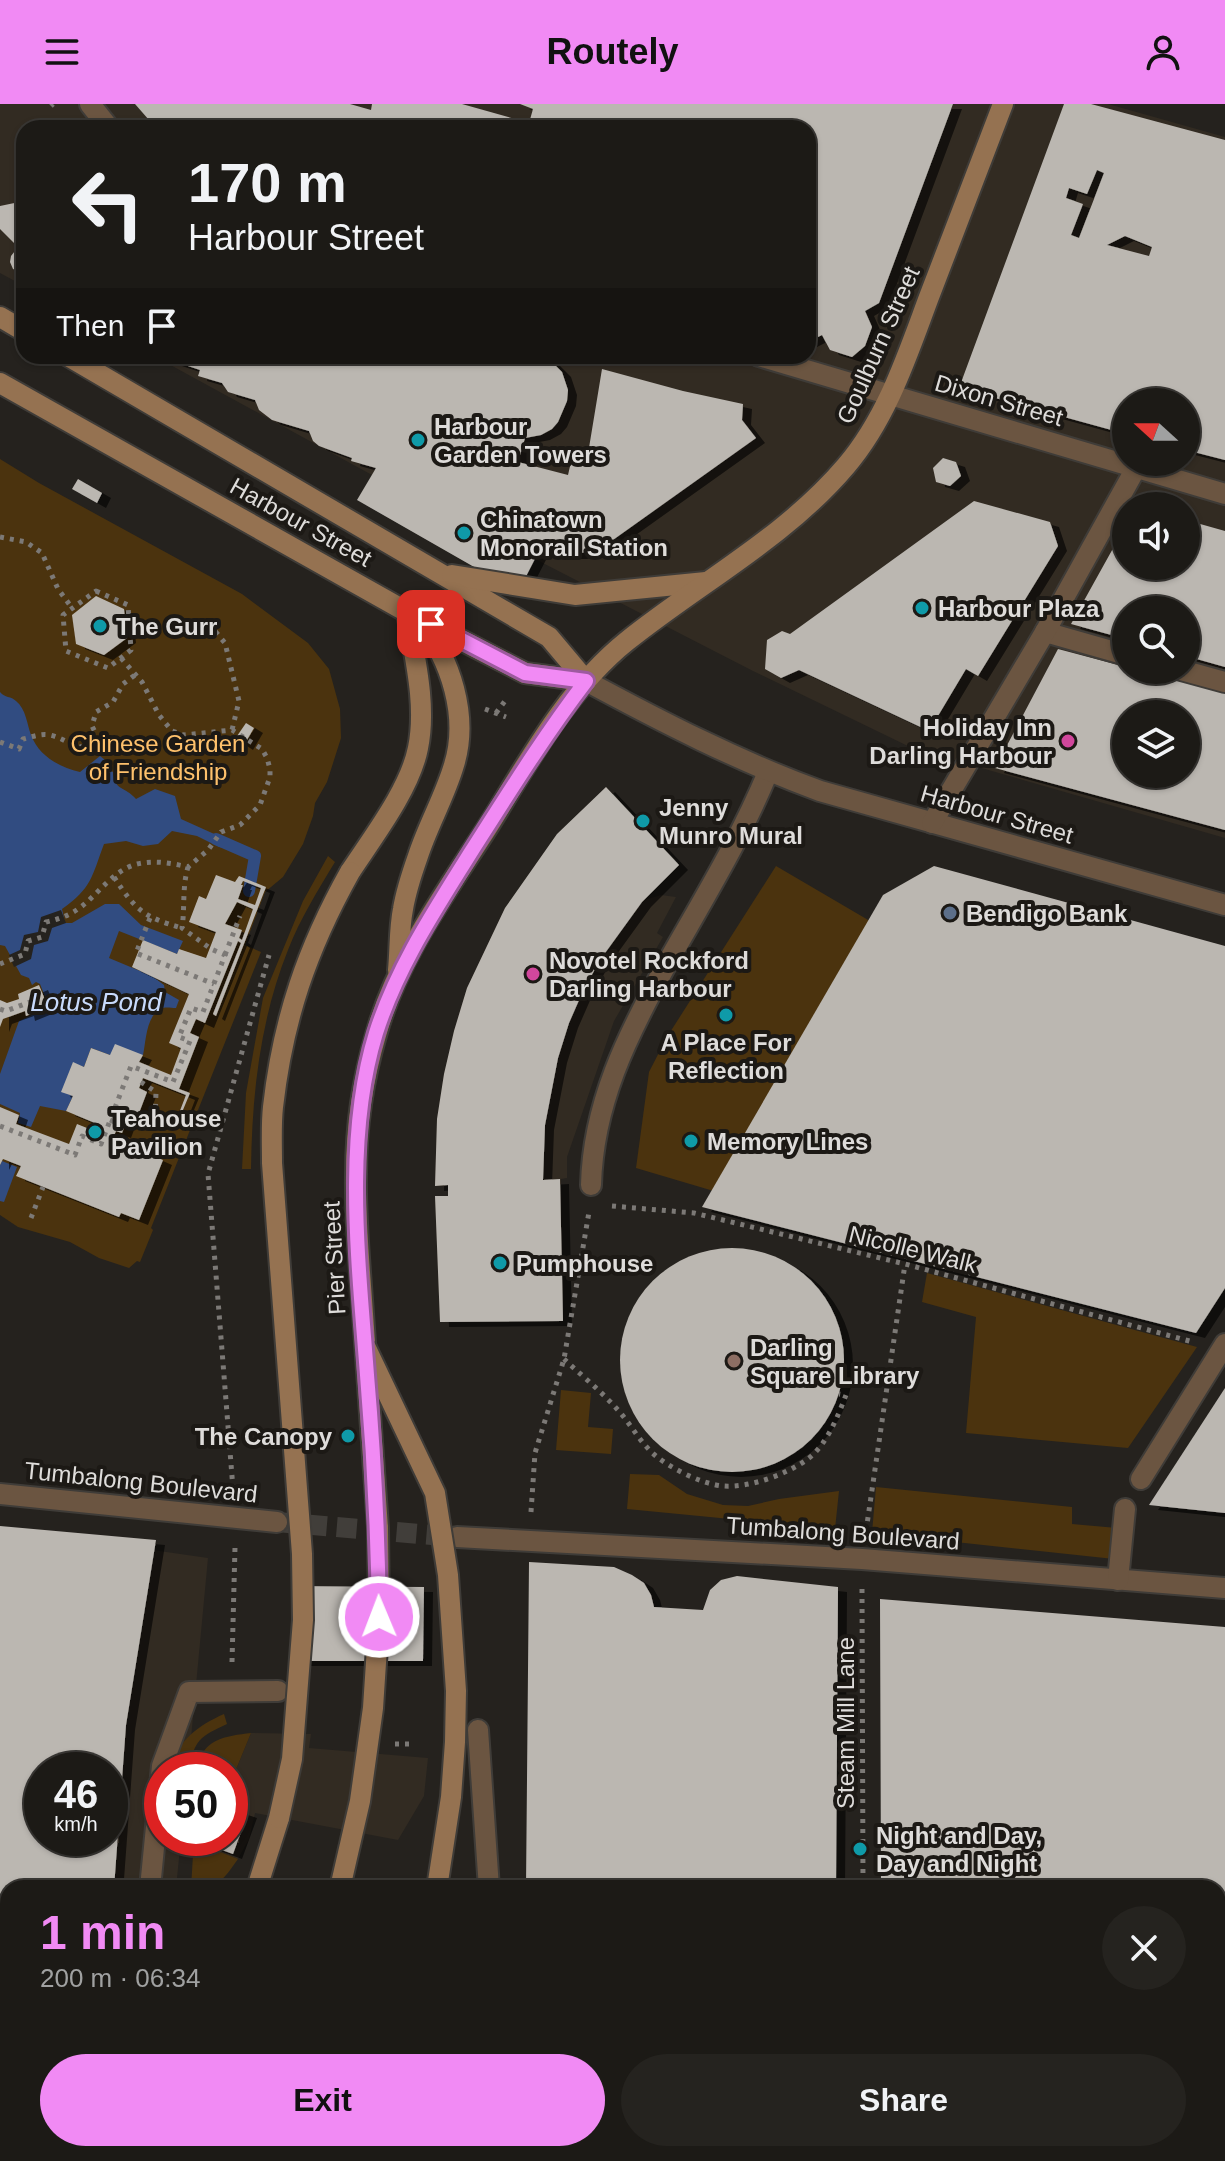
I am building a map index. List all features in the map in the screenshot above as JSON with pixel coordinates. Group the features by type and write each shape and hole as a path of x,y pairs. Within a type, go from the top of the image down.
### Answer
{"main road":[{"name":"Goulburn Street","path":"586,681 626,641 813,501 866,441 890,396 1003,104"},
{"name":"Harbour Street","path":"82,364 549,637 586,681"},
{"name":"Harbour Street","path":"0,383 407,612 525,673 586,681"},
{"path":"440,573 575,595 708,582"},
{"path":"260,1880 279,1818 292,1759 303,1620 302,1554 272,1163 272,1110 292,1003 310,952 328,911 408,777 419,747 421,708 407,612"},
{"path":"398,977 402,909 418,854 455,764 459,741 458,707 450,670 436,643 421,623 407,612"},
{"name":"Pier Street","path":"342,1880 360,1801 373,1708 379,1617 378,1528 356,1173 366,1082 376,1034 398,977 425,925 541,742 586,681"},
{"path":"365,1346 435,1493 448,1575 456,1691 455,1742 451,1797 438,1880"}],"street":[{"path":"90,104 103,120"},
{"name":"Dixon Street","path":"788,364 1112,461"},
{"path":"932,823 1045,632 1132,476"},
{"name":"Dixon Street","path":"1163,476 1225,494"},
{"path":"1045,632 1112,651"},
{"path":"1200,675 1225,682"},
{"name":"Harbour Street","path":"586,681 678,731 768,772 820,791 1225,905"},
{"path":"591,1194 595,1139 619,1056 754,806 768,772"},
{"path":"1141,1479 1223,1347"},
{"name":"Tumbalong Boulevard","path":"0,1494 277,1522"},
{"path":"1118,1580 1125,1509"},
{"name":"Tumbalong Boulevard","path":"457,1537 862,1559 1225,1588"},
{"path":"151,1880 162,1766 189,1692 278,1691"},
{"path":"478,1730 488,1880"}],"path":[{"path":"0,537 26,542 42,553 58,589 72,608"},
{"path":"96,591 128,605 131,650 108,668 66,651 63,615 72,608 96,591"},
{"path":"209,624 225,643 239,701 232,730"},
{"path":"121,658 142,682 159,715 172,731 184,735 232,730 262,749 270,769 260,805 240,825 221,832 208,850 188,867 184,879 182,928"},
{"path":"0,742 19,749 23,739 42,734 89,748 95,741 92,726 96,712 113,702 123,684 135,675"},
{"path":"496,713 505,701"},
{"path":"478,706 506,717"},
{"path":"0,964 25,954 28,941 42,937 46,922 64,918 114,877 135,865 167,862 188,867"},
{"path":"114,877 142,913 182,928 225,955"},
{"path":"0,1126 75,1155 82,1136 101,1144 131,1066 173,1082 190,1041 179,1037 191,1008 203,1012 225,955 233,945 240,916"},
{"path":"150,918 136,953 214,984"},
{"path":"232,1662 235,1518 208,1174 269,955"},
{"path":"0,1009 6,1011 30,1002"},
{"path":"110,1120 133,1128 147,1126 155,1120 156,1092 141,1082"},
{"path":"31,1218 43,1187"},
{"path":"530,1541 535,1453 564,1359 591,1194"},
{"name":"Nicolle Walk","path":"591,1194 694,1213 905,1264 1223,1347"},
{"name":"Steam Mill Lane","path":"863,1880 862,1559 905,1264"},
{"path":"564,1359 619,1410 656,1456 677,1470 723,1486 754,1483 782,1474 811,1456 834,1425 846,1395 839,1394"},
{"path":"398,1744 410,1744"}],"shaded area":[{"path":"0,104 1108,104 1225,137 1225,838 912,748 753,671 372,475 169,364 816,364 816,120 16,120 16,282 0,273"},
{"name":"Novotel Rockford Darling Harbour","path":"606,787 679,865 644,900 661,895 676,897 657,933 663,937 614,1021 567,1157 567,1178 561,1179 563,1321 440,1322 435,1196 448,1196 448,1186 435,1186 437,1119 444,1074 467,988 505,908 557,834"},
{"path":"0,1528 208,1558 190,1752 144,1752 144,1856 179,1856 177,1880 0,1880"},
{"path":"251,1733 311,1734 309,1748 428,1758 424,1796 398,1840 255,1813 248,1841 248,1752 243,1752"}],"green space":[{"name":"Chinese Garden of Friendship","path":"0,459 242,594 308,643 329,669 340,709 341,738 327,782 315,803 303,844 283,877 265,892 245,945 261,952 140,1262 129,1268 99,1258 70,1242 18,1227 0,1215"},
{"path":"328,856 335,862 293,938 278,976 259,1058 251,1169 242,1169 246,1093 263,998 303,901"},
{"path":"776,866 875,924 717,1192 636,1168 649,1072 667,1037"},
{"path":"927,1273 1197,1347 1128,1448 966,1433 976,1317 922,1302"},
{"path":"561,1390 591,1393 588,1427 613,1429 611,1454 556,1450"},
{"path":"630,1474 659,1475 687,1494 723,1505 748,1506 839,1491 835,1529 627,1509"},
{"path":"876,1487 1072,1507 1072,1524 1117,1528 1114,1559 872,1533"},
{"path":"224,1714 227,1724 200,1740 193,1752 178,1752 183,1742 206,1723"},
{"path":"251,1733 243,1752 204,1752 216,1741"},
{"path":"193,1856 230,1856 238,1859 220,1880 191,1880"}],"water":[{"name":"Lotus Pond","path":"0,692 19,704 39,749 51,760 80,772 100,756 110,764 109,770 113,772 115,782 136,799 155,789 175,796 181,819 232,842 231,849 219,847 197,836 172,831 158,844 143,846 126,841 104,844 85,888 62,909 65,923 72,923 105,904 119,904 141,925 183,941 177,954 119,931 109,958 152,976 164,985 165,992 179,1000 176,1008 163,1008 153,1016 143,1055 110,1055 91,1048 84,1067 73,1063 62,1091 73,1096 66,1111 40,1106 31,1127 18,1123 20,1113 0,1104 0,1074 19,1021 49,1007 40,984 36,982 32,985 29,978 21,975 5,946 0,945"},
{"path":"2,1161 17,1167 4,1202 0,1201"}],"pier":[{"path":"61,910 66,923 52,928 48,941 34,945 31,959 14,967 9,955 20,950 24,935 38,932 41,917"}],"building":[{"path":"135,104 350,104 371,110 372,104 462,104 518,120 149,120"},
{"path":"520,104 953,104 879,303 865,311 872,327 865,346 852,357 830,350 822,335 816,338 816,120 530,120 533,109"},
{"path":"1064,104 1091,104 1225,140 1225,460 1200,454 1200,388 1112,388 1112,430 959,388","holes":["1097,170 1104,173 1079,238 1071,235 1083,204 1066,198 1069,188 1087,194","1125,236 1152,247 1149,256 1107,245"]},
{"path":"16,203 16,245 0,229 0,206"},
{"path":"16,250 16,270 10,262"},
{"path":"182,364 554,364 562,372 568,390 567,401 552,429 525,438 518,462 568,475 571,462 586,466 602,369 743,404 742,420 756,438 603,547 578,554 556,554 540,549 518,592 357,500 376,468 351,461 352,458 319,446 309,431 272,420 259,410 255,400 228,392 222,383 198,376 200,370"},
{"path":"943,458 956,462 961,476 950,486 936,482 933,468"},
{"path":"78,479 102,493 97,503 72,489"},
{"name":"Harbour Plaza","path":"974,501 1050,522 1058,546 978,676 966,669 929,731 799,670 781,678 765,669 767,640 782,631 790,634"},
{"path":"1200,524 1225,531 1225,667 1200,660 1200,596 1112,596 1112,635 1071,624 1112,550 1112,580 1200,580"},
{"name":"The Gurr","path":"96,596 124,609 127,638 104,655 76,644 72,615"},
{"name":"Holiday Inn Darling Harbour","path":"1058,649 1112,663 1112,684 1191,684 1225,693 1225,830 995,768"},
{"path":"246,723 254,728 244,745 235,739"},
{"name":"Novotel Rockford Darling Harbour","path":"606,787 679,865 642,902 600,960 569,1023 558,1058 545,1125 543,1180 560,1179 563,1321 440,1322 435,1196 448,1196 448,1185 435,1186 437,1119 444,1074 467,988 505,908 557,834"},
{"path":"934,866 1225,946 1225,1288 1196,1333 702,1207 883,895"},
{"name":"Teahouse Pavilion","path":"216,875 235,882 239,876 266,887 216,1016 213,1014 241,943 238,941 205,1023 196,1019 190,1033 199,1037 179,1089 190,1093 178,1122 186,1095 143,1078 139,1088 147,1092 136,1121 128,1117 122,1133 116,1131 113,1138 163,1160 139,1220 121,1213 119,1217 16,1176 21,1166 3,1159 0,1165 0,1107 19,1115 16,1124 69,1144 77,1124 92,1130 95,1123 66,1111 73,1096 61,1092 73,1062 84,1067 91,1048 110,1055 115,1044 143,1055 139,1062 171,1075 181,1048 169,1043 189,994 132,967 143,940 177,954 179,949 206,958 216,932 189,922 199,896 206,899","holes":["243,881 261,888 255,905 238,899","237,902 253,909 242,940 239,938 242,930 225,924"]},
{"path":"39,985 48,1007 26,1016 25,1011 3,1019 0,1027 0,1000 7,1003 19,999 18,994"},
{"path":"732,1248 775,1256 811,1281 836,1317 844,1360 836,1403 811,1439 775,1464 732,1472 689,1464 653,1439 628,1403 620,1360 628,1317 653,1281 689,1256"},
{"path":"1225,1388 1225,1513 1149,1505"},
{"path":"0,1526 156,1540 124,1752 24,1752 24,1856 116,1856 115,1880 0,1880"},
{"path":"529,1562 614,1567 644,1583 654,1607 703,1610 710,1590 721,1580 737,1576 838,1587 836,1880 526,1880"},
{"path":"291,1586 424,1587 423,1661 291,1661"},
{"path":"880,1599 1225,1627 1225,1880 881,1880"}],"waterway":[{"path":"216,839 255,856 249,891"}],"tunnel":[{"path":"277,1522 456,1537"}],"place":[{"name":"Harbour Garden Towers","path":"418,440"},
{"name":"Chinatown Monorail Station","path":"464,533"},
{"name":"Harbour Plaza","path":"922,608"},
{"name":"The Gurr","path":"100,626"},
{"name":"Holiday Inn Darling Harbour","path":"1068,741"},
{"name":"Jenny Munro Mural","path":"643,821"},
{"name":"Bendigo Bank","path":"950,913"},
{"name":"Novotel Rockford Darling Harbour","path":"533,974"},
{"name":"A Place For Reflection","path":"726,1015"},
{"name":"Teahouse Pavilion","path":"95,1132"},
{"name":"Memory Lines","path":"691,1141"},
{"name":"Pumphouse","path":"500,1263"},
{"name":"Darling Square Library","path":"734,1361"},
{"name":"The Canopy","path":"348,1436"},
{"name":"Night and Day, Day and Night","path":"860,1849"}],"route":[{"path":"379,1617 378,1528 356,1173 360,1122 376,1034 398,977 425,925 546,734 586,681 525,673 431,624"}]}
